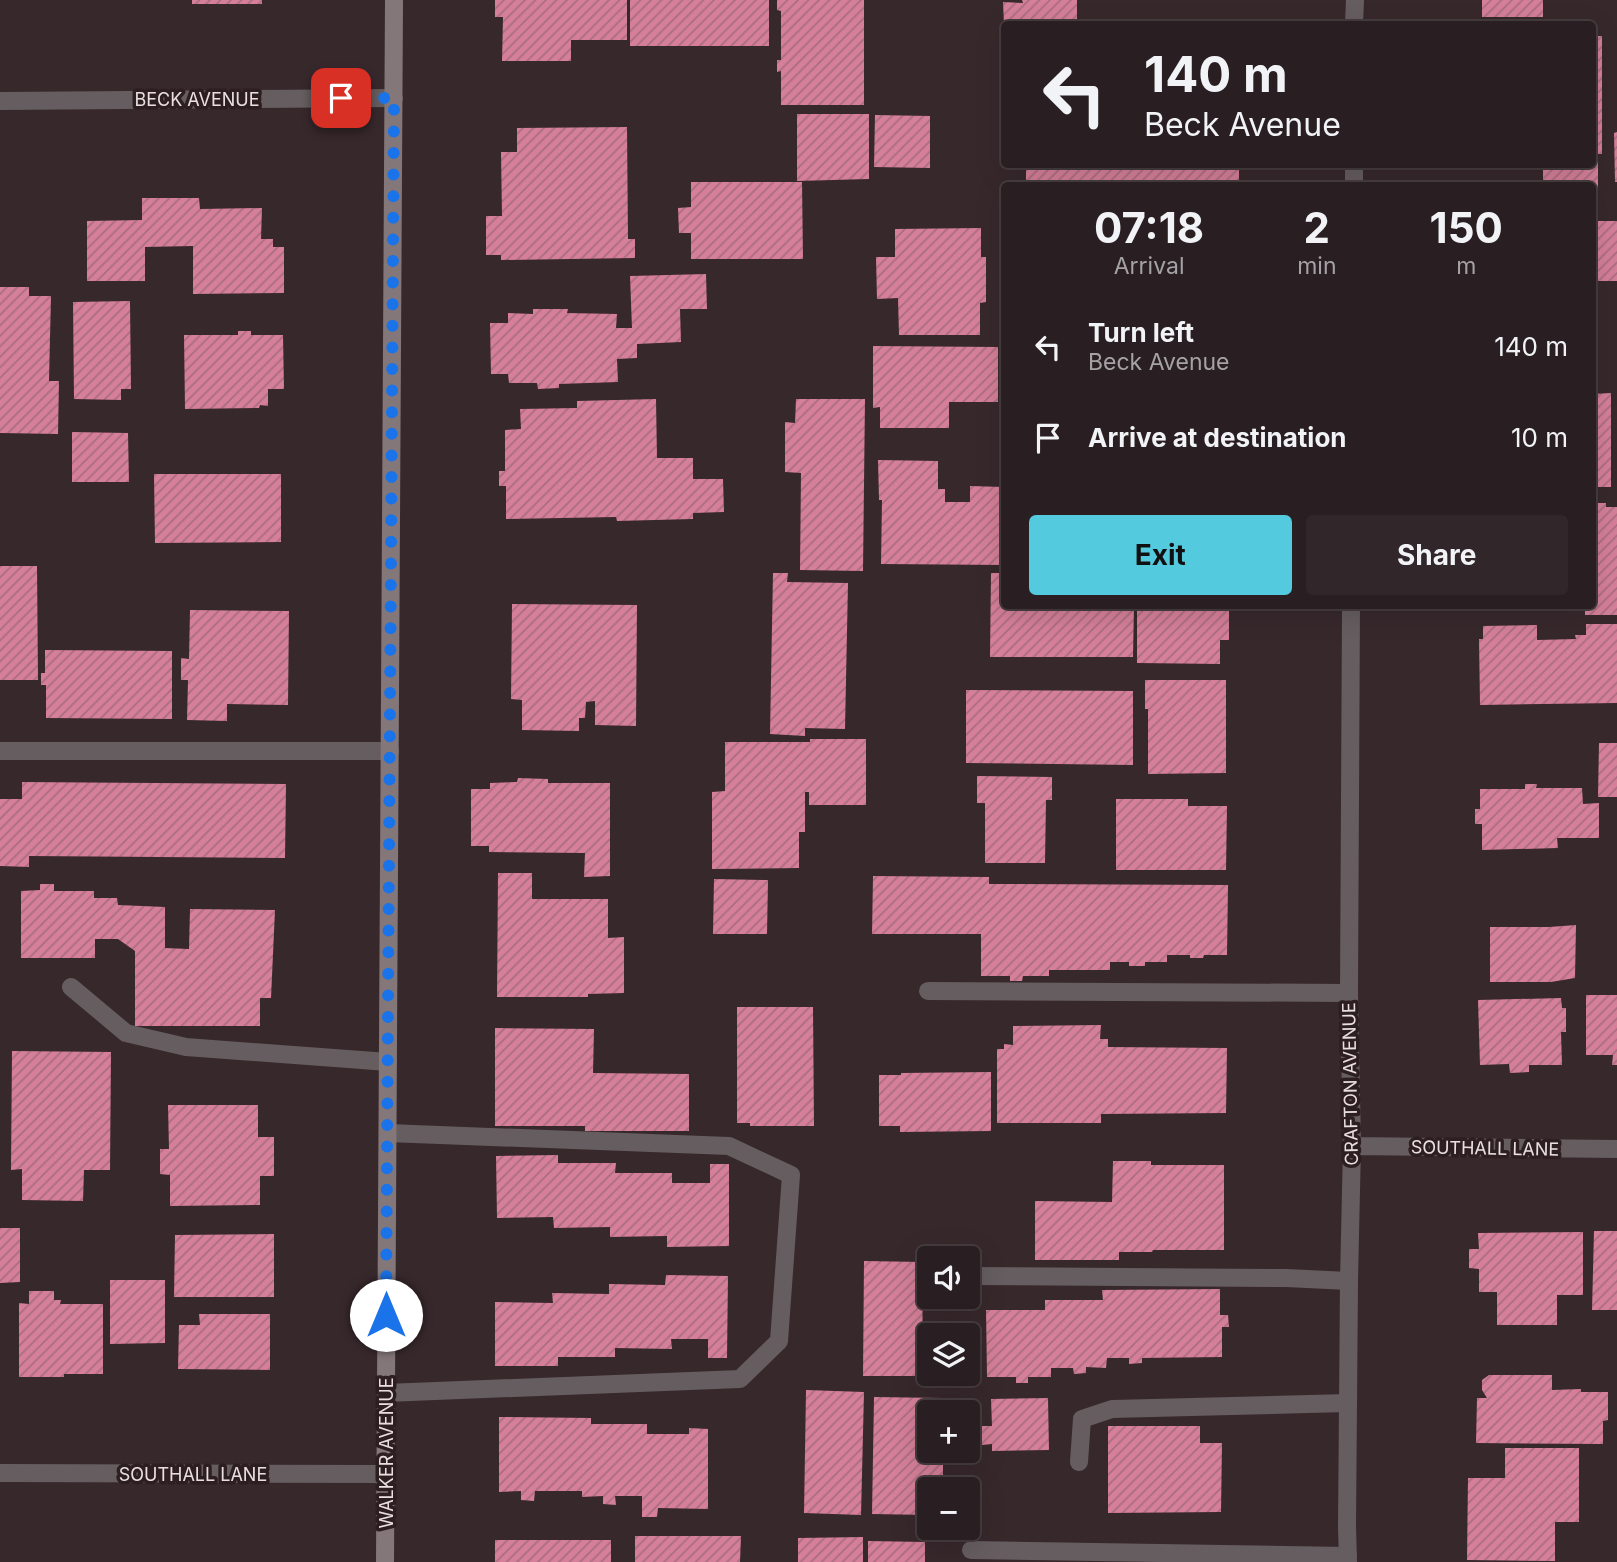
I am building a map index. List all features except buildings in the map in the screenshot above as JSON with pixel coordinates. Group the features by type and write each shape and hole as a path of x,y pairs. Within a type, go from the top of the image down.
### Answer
{"street":[{"name":"WALKER AVENUE","path":"386,1562 394,0"},
{"path":"1354,21 1355,0"},
{"name":"BECK AVENUE","path":"0,101 394,98"},
{"name":"CRAFTON AVENUE","path":"1348,1559 1352,1146 1349,993 1351,609"},
{"path":"0,751 390,751"},
{"path":"71,987 126,1033 186,1047 388,1062"},
{"path":"928,991 1349,993"},
{"path":"386,1393 740,1379 779,1341 791,1175 729,1146 388,1133"},
{"name":"SOUTHALL LANE","path":"1352,1146 1617,1149"},
{"path":"980,1276 1286,1278 1349,1281"},
{"path":"1079,1462 1083,1419 1112,1409 1348,1403"},
{"name":"SOUTHALL LANE","path":"0,1473 385,1474"},
{"path":"971,1550 1348,1559"}],"route":[{"path":"341,98 394,98 386,1315"}]}
